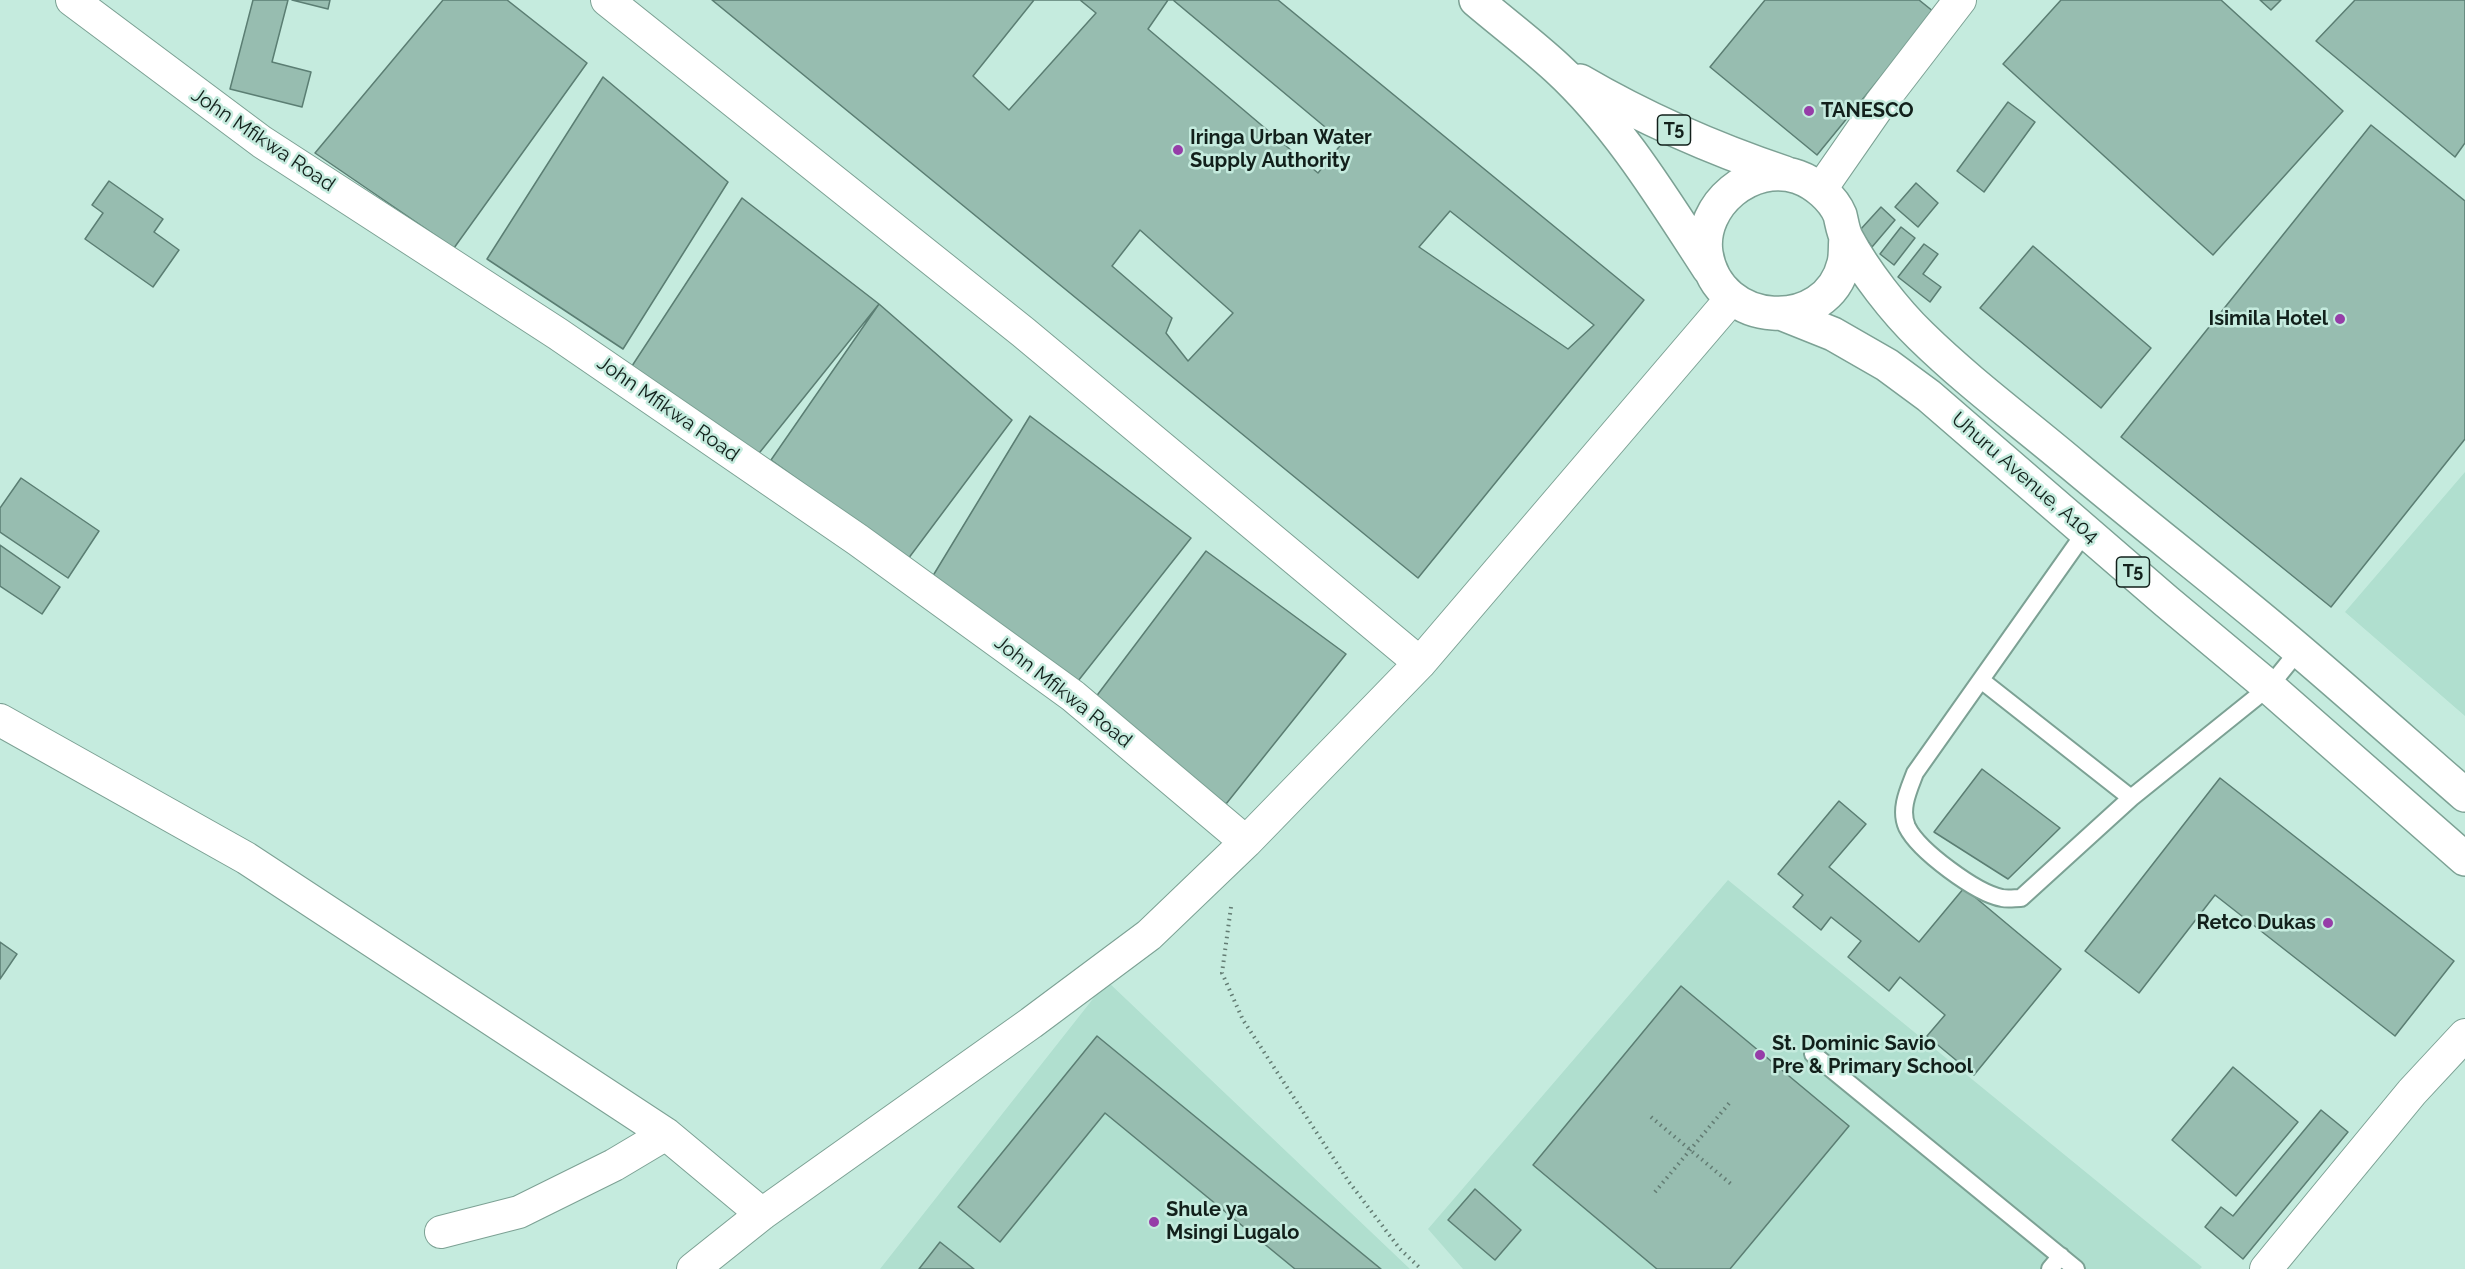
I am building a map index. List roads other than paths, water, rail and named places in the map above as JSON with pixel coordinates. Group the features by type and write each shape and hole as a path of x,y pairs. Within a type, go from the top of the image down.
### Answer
{"highway":[{"name":"T5","path":"1476,0 1558,69 1596,109 1639,166 1723,289"},
{"name":"T5","path":"1558,69 1665,126 1735,156 1808,183"},
{"path":"1769,174 1808,183 1838,211 1846,237 1844,265 1830,289 1809,306 1783,314 1755,312 1723,289 1706,252 1709,224 1721,200 1743,182 1769,174"},
{"name":"Uhuru Avenue, A104","path":"1846,237 1885,294 1919,335 2156,535 2299,650 2465,795"},
{"name":"Uhuru Avenue, A104","path":"1783,314 1833,334 1887,365 1929,396 2269,687 2465,859"}],"street":[{"name":"John Mfikwa Road","path":"72,0 262,142 558,334 858,540 1073,696 1246,842"},
{"path":"607,0 1023,332 1420,663"},
{"path":"1808,183 1880,104 1960,0"},
{"path":"693,1269 762,1214 1031,1023 1149,935 1246,842 1420,663 1723,289"},
{"path":"0,720 246,858 666,1134 762,1214"},
{"path":"2266,1269 2412,1092 2465,1035"},
{"path":"441,1232 519,1212 614,1165 666,1134"}],"lane":[{"path":"2086,531 1915,773 1904,800 1907,826 1928,851 1973,886 2002,898 2021,898 2131,798 2269,687 2299,650"},
{"path":"1981,680 2131,798"},
{"path":"1813,1054 2055,1263 2076,1269"}],"place":[{"name":"TANESCO","path":"1809,111"},
{"name":"Iringa Urban Water Supply Authority","path":"1178,150"},
{"name":"Isimila Hotel","path":"2340,319"},
{"name":"Retco Dukas","path":"2328,923"},
{"name":"St. Dominic Savio Pre & Primary School","path":"1760,1055"},
{"name":"Shule ya Msingi Lugalo","path":"1154,1222"}]}
